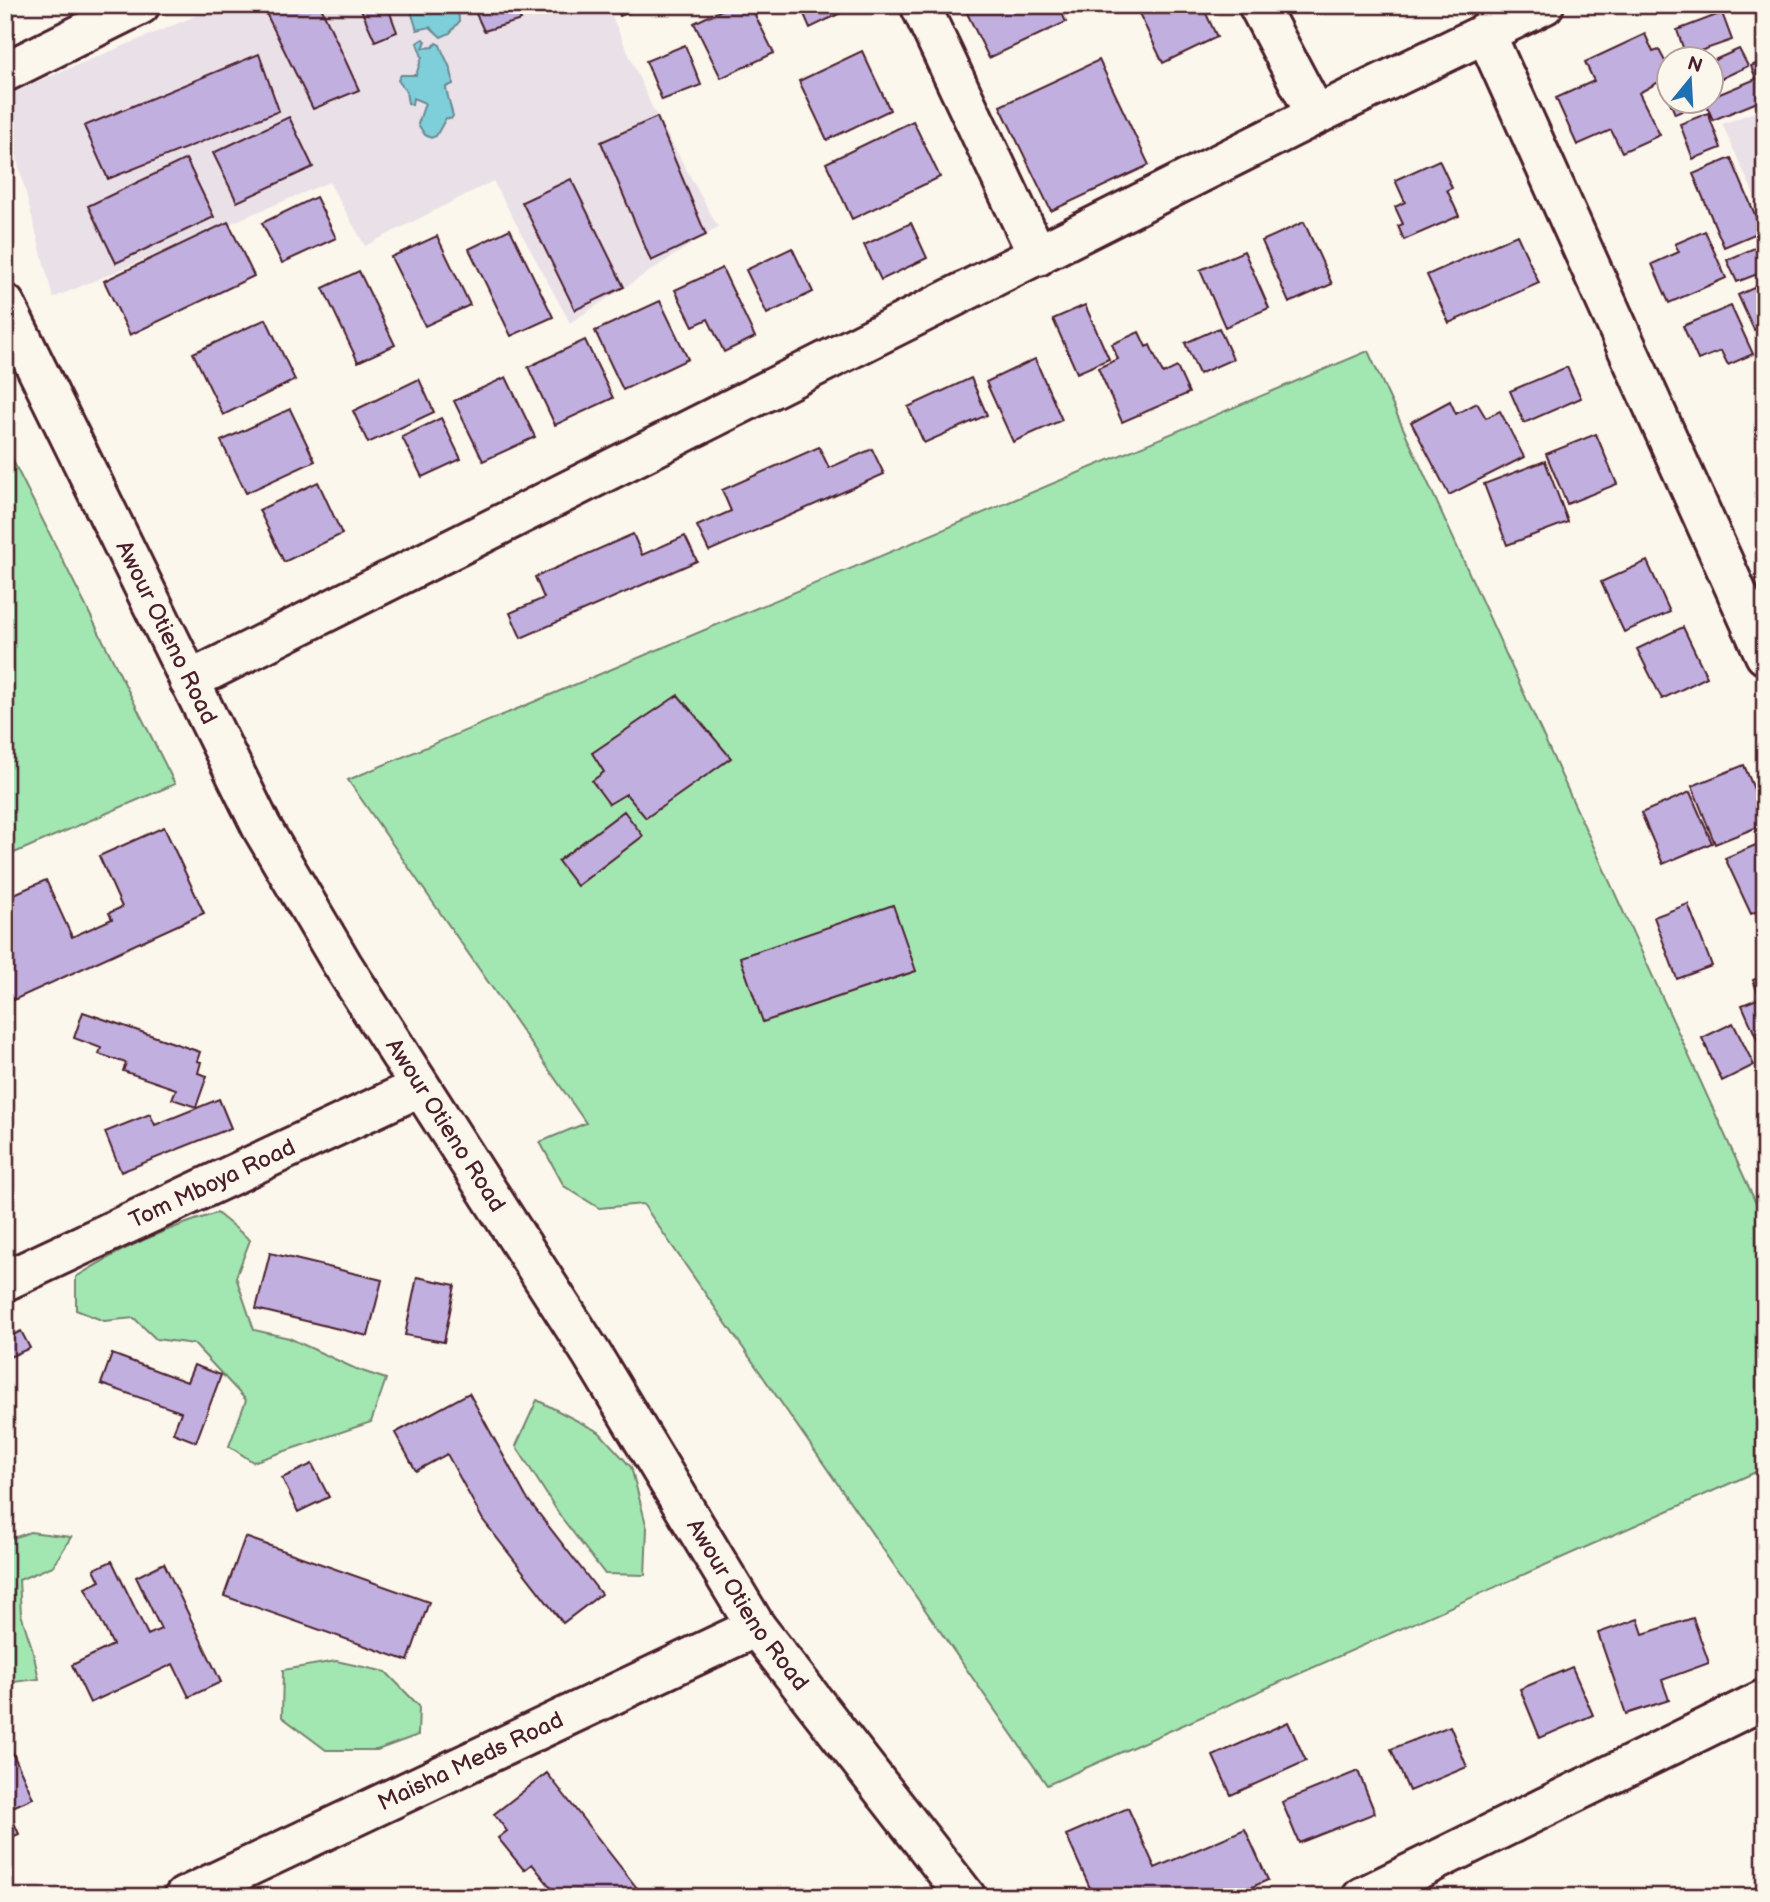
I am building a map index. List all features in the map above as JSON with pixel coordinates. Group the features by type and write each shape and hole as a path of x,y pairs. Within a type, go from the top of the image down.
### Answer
{"street":[{"path":"5,72 140,5"},
{"path":"920,5 1038,256"},
{"path":"1258,5 1316,115"},
{"path":"189,681 1316,115 1544,5"},
{"path":"1485,32 1765,655"},
{"name":"Awour Otieno Road","path":"5,304 262,828 341,964 591,1353 756,1627 966,1897"},
{"name":"Tom Mboya Road","path":"5,1280 419,1087"},
{"name":"Maisha Meds Road","path":"184,1897 756,1627"},
{"path":"1362,1897 1765,1699"}],"shaded area":[{"path":"222,5 607,5 652,107 718,227 570,323 493,181 365,246 329,182 53,298 5,113 5,95"},
{"path":"1765,108 1765,219 1722,124"}],"green space":[{"path":"1368,351 1765,1223 1765,1468 1047,1785 643,1204 599,1208 564,1186 540,1142 586,1123 348,780"},
{"path":"5,445 175,784 5,857"},
{"path":"217,1213 250,1240 236,1277 254,1330 289,1338 356,1369 386,1379 371,1422 253,1462 229,1446 246,1400 194,1344 156,1339 134,1318 104,1321 76,1310 76,1277 144,1240"},
{"path":"537,1400 599,1432 631,1467 647,1528 645,1575 605,1574 561,1517 516,1446"},
{"path":"30,1532 71,1537 53,1566 19,1580 21,1614 39,1679 5,1683 5,1541"},
{"path":"336,1661 386,1672 419,1706 418,1735 377,1750 326,1750 282,1717 283,1670"}],"water":[{"path":"409,5 458,5 459,22 450,33 441,37 430,27 417,30"},
{"path":"423,39 426,41 423,48 433,47 436,43 440,45 453,78 453,84 446,89 453,116 451,119 446,118 436,136 431,138 425,135 418,124 425,103 413,98 412,105 408,103 406,92 398,80 401,75 416,75 422,57 417,43"}],"building":[{"path":"262,5 320,5 359,90 313,109"},
{"path":"359,5 387,5 397,32 375,41"},
{"path":"472,5 514,5 521,20 484,31"},
{"path":"616,5 648,5 620,16"},
{"path":"732,5 750,5 774,53 721,78 694,23"},
{"path":"800,5 857,5 810,28"},
{"path":"963,5 1058,5 1066,22 989,58"},
{"path":"1135,5 1202,5 1217,37 1163,63"},
{"path":"1722,13 1732,40 1715,46 1683,46 1677,30"},
{"path":"1645,34 1654,52 1654,85 1639,93 1660,135 1622,152 1611,130 1577,145 1556,98 1594,81 1585,62"},
{"path":"685,45 701,85 662,100 646,61"},
{"path":"1739,49 1748,66 1724,77 1724,56"},
{"path":"862,51 890,110 827,140 799,81"},
{"path":"259,54 279,111 108,179 84,126"},
{"path":"1099,60 1149,165 1051,211 1000,106"},
{"path":"1765,60 1765,99 1724,116 1724,92 1756,79 1751,66"},
{"path":"1700,116 1709,116 1721,148 1693,159 1680,124"},
{"path":"289,117 313,167 237,202 213,153"},
{"path":"657,117 706,235 651,261 601,142"},
{"path":"913,121 940,177 852,219 826,163"},
{"path":"1731,158 1762,231 1724,247 1693,174"},
{"path":"186,159 214,217 116,263 88,206"},
{"path":"1439,160 1452,188 1447,190 1459,216 1404,240 1398,226 1403,224 1395,207 1405,202 1395,180"},
{"path":"571,179 624,287 575,310 522,202"},
{"path":"316,197 336,238 282,263 262,223"},
{"path":"228,222 254,276 130,335 104,281"},
{"path":"1304,222 1332,284 1289,303 1262,241"},
{"path":"911,223 927,258 881,280 864,245"},
{"path":"510,229 553,317 511,336 469,249"},
{"path":"1705,231 1726,278 1669,303 1652,264 1679,252 1675,244"},
{"path":"1517,235 1539,283 1449,323 1427,275"},
{"path":"437,236 470,305 425,326 391,257"},
{"path":"1759,246 1765,259 1765,271 1737,282 1727,260"},
{"path":"792,248 813,292 767,314 746,270"},
{"path":"1244,251 1269,308 1225,327 1200,270"},
{"path":"722,268 755,337 724,352 708,319 693,326 675,290"},
{"path":"359,271 395,345 358,362 323,288"},
{"path":"1765,283 1765,325 1754,330 1738,295"},
{"path":"660,301 688,359 623,390 595,331"},
{"path":"1085,305 1109,359 1077,373 1053,319"},
{"path":"1731,306 1753,354 1728,365 1721,351 1698,360 1683,326"},
{"path":"266,319 295,380 223,415 193,353"},
{"path":"1219,328 1233,359 1199,374 1185,343"},
{"path":"1139,332 1146,347 1150,345 1163,374 1177,367 1189,393 1122,422 1098,368 1118,359 1112,344"},
{"path":"585,340 613,398 555,425 528,367"},
{"path":"1035,359 1062,420 1013,442 986,382"},
{"path":"1567,367 1581,398 1524,423 1510,391"},
{"path":"506,377 535,437 483,461 454,401"},
{"path":"971,378 987,415 924,443 908,407"},
{"path":"419,379 434,412 368,443 353,411"},
{"path":"1450,401 1456,414 1477,403 1486,418 1500,411 1524,457 1449,495 1411,422"},
{"path":"290,409 315,461 246,493 221,441"},
{"path":"441,418 461,459 422,477 402,437"},
{"path":"1596,434 1617,484 1567,504 1546,454"},
{"path":"819,447 829,468 872,449 884,474 709,551 697,526 731,511 722,490"},
{"path":"1545,461 1568,522 1507,545 1484,484"},
{"path":"318,482 342,534 284,562 259,510"},
{"path":"633,534 642,555 685,536 697,561 521,638 510,613 544,598 535,577"},
{"path":"1647,561 1670,612 1624,632 1601,582"},
{"path":"1683,627 1707,677 1662,699 1637,649"},
{"path":"678,695 731,758 646,818 626,794 609,804 592,781 604,772 592,753"},
{"path":"1744,765 1765,816 1765,824 1715,844 1692,786"},
{"path":"1690,792 1712,843 1663,864 1641,813"},
{"path":"624,811 643,836 577,886 558,861"},
{"path":"164,827 204,913 5,1004 5,898 46,880 72,937 112,919 109,913 122,907 99,856"},
{"path":"1765,841 1765,908 1751,914 1725,858"},
{"path":"1688,904 1712,966 1677,979 1654,917"},
{"path":"893,905 916,971 763,1022 740,957"},
{"path":"1765,975 1764,1055 1742,1005 1760,998 1753,980"},
{"path":"83,1012 200,1052 197,1061 201,1062 198,1073 207,1076 196,1107 172,1099 176,1089 123,1071 126,1063 99,1054 101,1048 74,1038"},
{"path":"1733,1023 1754,1065 1722,1081 1702,1038"},
{"path":"219,1099 231,1128 121,1172 105,1132 150,1114 155,1125"},
{"path":"270,1253 382,1280 368,1336 256,1309"},
{"path":"417,1277 455,1285 444,1342 405,1335"},
{"path":"21,1331 30,1348 5,1359 5,1339"},
{"path":"112,1354 187,1382 194,1365 221,1375 196,1442 173,1433 181,1412 101,1384"},
{"path":"469,1393 526,1497 601,1594 563,1623 483,1520 447,1454 416,1471 395,1433"},
{"path":"312,1464 329,1497 298,1512 282,1478"},
{"path":"245,1537 429,1602 408,1661 224,1596"},
{"path":"112,1561 148,1635 161,1629 136,1577 164,1563 221,1682 189,1697 173,1664 90,1703 72,1665 113,1645 85,1588 100,1581 94,1569"},
{"path":"1693,1618 1709,1663 1662,1680 1669,1700 1626,1714 1598,1633 1638,1619 1643,1634"},
{"path":"1572,1667 1593,1715 1540,1738 1520,1689"},
{"path":"1288,1722 1306,1761 1231,1795 1213,1756"},
{"path":"1450,1726 1467,1767 1409,1791 1391,1749"},
{"path":"5,1736 33,1798 8,1809 19,1834 5,1840"},
{"path":"1358,1771 1375,1813 1299,1843 1282,1802"},
{"path":"547,1773 644,1897 552,1897 556,1894 532,1864 524,1870 498,1838 507,1831 494,1814"},
{"path":"1128,1808 1155,1868 1245,1829 1268,1880 1229,1897 1094,1897 1066,1835"}]}
